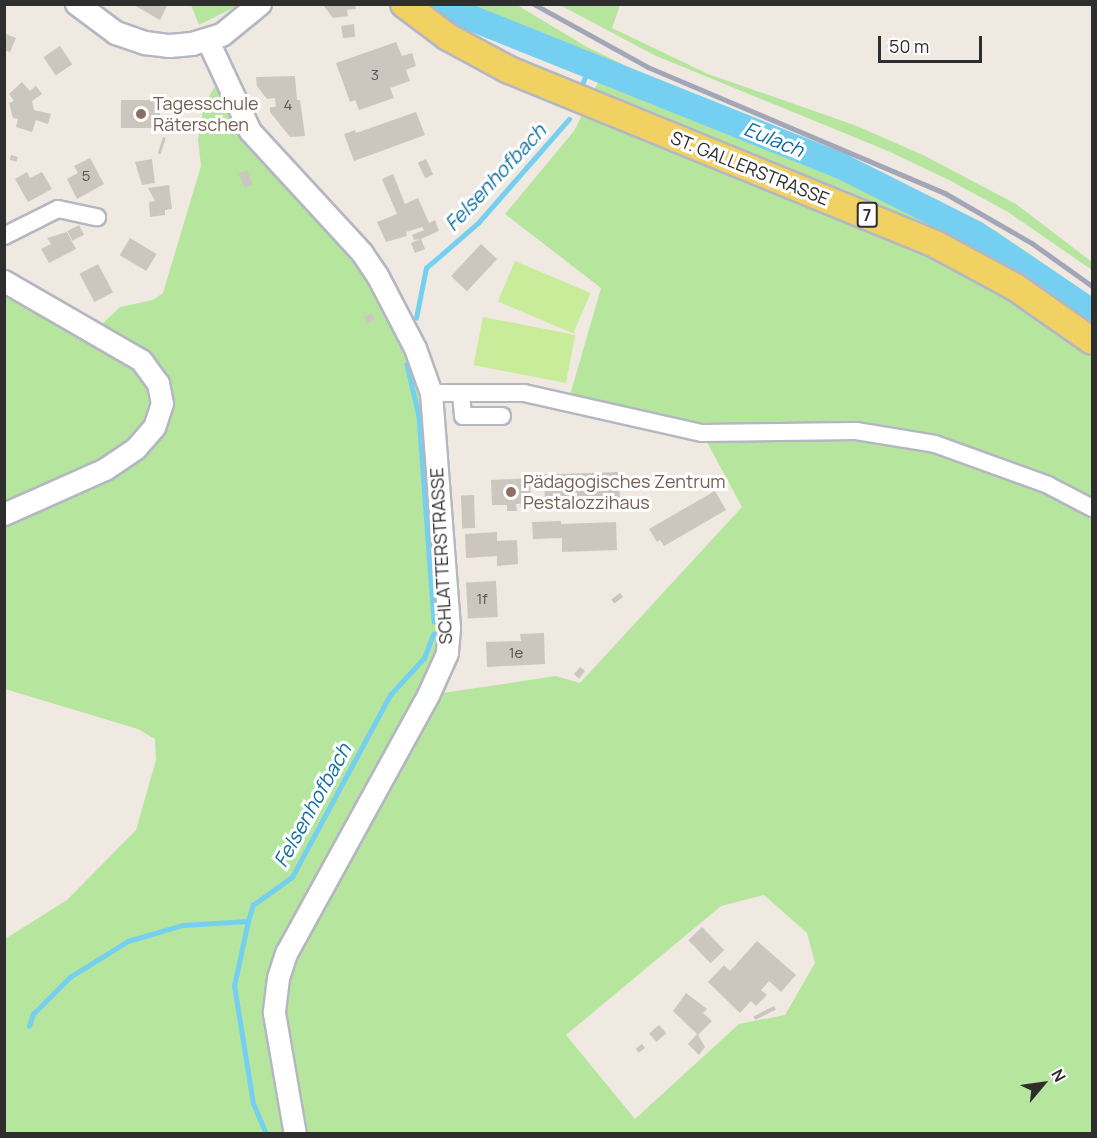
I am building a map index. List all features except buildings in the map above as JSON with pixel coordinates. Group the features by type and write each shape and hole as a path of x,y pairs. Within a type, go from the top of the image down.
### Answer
{"main road":[{"path":"77,4 116,33 146,43 170,46 208,40 235,27 259,6"},
{"name":"ST. GALLERSTRASSE","path":"404,4 448,37 508,70 937,245 1015,287 1092,341"}],"street":[{"name":"SCHLATTERSTRASSE","path":"208,40 250,131 362,253 377,275 415,348 431,393 449,628 447,653 428,695 291,943 278,978 275,1022 294,1134"},
{"path":"4,236 58,209 97,217"},
{"path":"4,281 141,360 158,383 162,403 154,427 136,448 105,469 4,514"},
{"path":"431,393 524,393 702,433 856,431 935,444 1048,485 1092,508"},
{"path":"461,393 463,416 502,416"}],"green space":[{"path":"191,4 239,5 199,25"},
{"path":"423,5 517,5 587,47 645,75 938,200 996,231 1092,297 1092,1133 5,1133 5,939 67,900 136,830 156,760 155,739 138,729 5,689 4,281 95,331 120,307 153,300 163,293 201,166 198,139 204,105 216,85 225,82 329,217 415,348 449,628 429,695 556,676 580,683 742,507 702,433 568,402 601,288 505,214 574,131 601,76 477,31 459,31","holes":["764,895 807,933 815,963 785,1015 739,1024 635,1119 566,1035 721,906"]},
{"path":"560,5 620,5 612,28 708,74 857,126 925,156 1016,204 1092,262 1092,270 1008,212 949,180 888,151 654,55"},
{"path":"515,261 590,293 573,334 498,302"},
{"path":"483,317 575,335 566,383 474,365"}],"waterway":[{"name":"Eulach","path":"436,4 841,166 976,234 1092,312"},
{"name":"Felsenhofbach","path":"583,82 589,66"},
{"name":"Felsenhofbach","path":"416,318 426,268 478,223 569,119"},
{"name":"Felsenhofbach","path":"407,364 419,416 434,621"},
{"name":"Felsenhofbach","path":"266,1134 253,1104 234,986 253,905 292,877 390,695 424,658 433,634"},
{"path":"29,1026 33,1014 70,977 128,941 183,925 248,921"}],"railway":[{"path":"534,4 648,67 945,193 1032,243 1092,286"}],"place":[{"name":"Tagesschule Räterschen","path":"141,114"},
{"name":"Pädagogisches Zentrum Pestalozzihaus","path":"511,492"}]}
